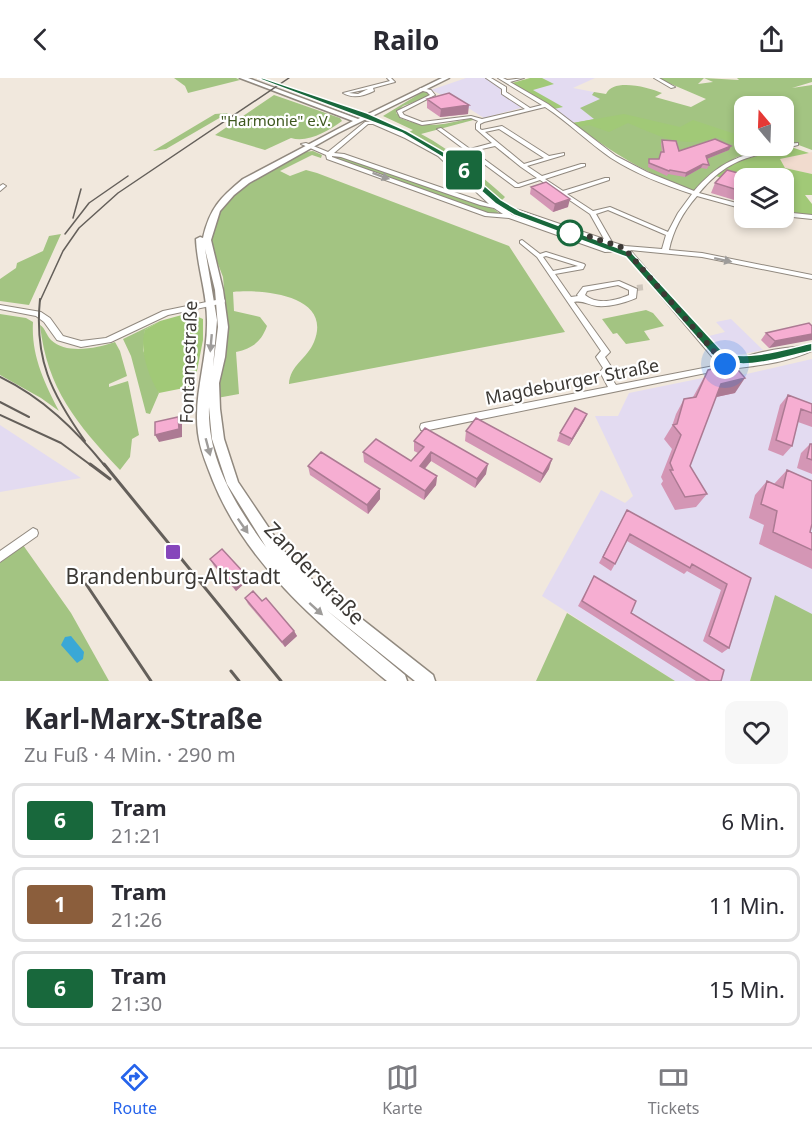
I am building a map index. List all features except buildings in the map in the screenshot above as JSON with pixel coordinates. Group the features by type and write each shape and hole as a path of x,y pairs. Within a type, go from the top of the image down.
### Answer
{"main road":[{"path":"243,78 359,119"},
{"path":"252,78 359,119"},
{"name":"Fontanestraße","path":"247,508 233,484 215,425 213,393 222,342 207,244 209,228 214,215 226,198 241,184 306,146 446,78"},
{"name":"Fontanestraße","path":"216,302 203,394 203,426 218,479"},
{"name":"Zanderstraße","path":"218,479 226,500 243,527 275,568 304,598 399,681"},
{"name":"Zanderstraße","path":"247,508 284,563 427,681"}],"street":[{"path":"369,88 372,90 370,92 355,95 345,93 393,82 389,78"},
{"path":"488,78 504,88 507,96 529,109"},
{"path":"500,78 546,105 615,158 656,179 695,194 734,204"},
{"path":"506,81 522,78"},
{"path":"656,78 673,87"},
{"path":"421,89 433,95 399,111 402,116 422,124 474,117 482,121 546,105"},
{"path":"482,121 478,127 481,132 523,166 592,213 611,245"},
{"path":"329,154 367,123 374,122 440,155 496,207 510,216 607,251 624,248"},
{"path":"481,132 500,127 548,158"},
{"path":"439,129 515,185 542,179 583,165"},
{"path":"469,151 496,144"},
{"path":"665,252 668,234 695,194 732,161 796,144"},
{"path":"306,146 329,154 342,155 482,204 517,211 611,245 702,255 812,277"},
{"path":"329,154 329,158 487,214 510,216"},
{"path":"523,166 562,154"},
{"path":"563,193 608,179"},
{"path":"592,213 608,208 668,234"},
{"path":"794,215 812,217"},
{"path":"592,238 602,232"},
{"path":"522,242 539,256 606,352 600,357 608,368 604,372 614,389"},
{"path":"624,248 726,366"},
{"path":"539,256 546,254 582,265 581,268 551,273"},
{"path":"583,297 582,291 619,283 639,288 656,285"},
{"path":"569,300 583,297 596,304 633,296 639,288"},
{"path":"0,307 38,314 47,320 60,338 81,344 108,340 165,314 216,302"},
{"name":"Magdeburger Straße","path":"424,427 726,366 758,364 786,358 811,349"},
{"path":"0,556 33,533"}],"shaded area":[{"path":"466,78 485,78 503,88 500,93 524,107 484,118 462,104 431,90"},
{"path":"542,78 595,78 573,88 594,92 592,95 601,98 595,119 567,124 549,109 554,109 532,89 553,84"},
{"path":"812,152 812,174 794,170 794,168 785,168 780,162 780,159"},
{"path":"731,319 763,350 729,357 709,336 725,332 716,322"},
{"path":"812,359 812,681 752,674 750,681 675,681 542,596 601,490 625,503 633,496 595,416 618,416 629,393 732,372 742,375"},
{"path":"0,425 81,478 0,492"}],"green space":[{"path":"174,78 236,78 240,80 188,93 185,86"},
{"path":"530,78 542,78 554,84 533,90 563,107 554,109 512,83"},
{"path":"657,78 704,78 739,80 737,78 812,78 812,82 792,88 812,85 812,150 794,144 794,96 734,96 734,156 742,156 723,165 694,191 630,162 573,123 594,119 580,108 600,99 592,95 594,92 606,94 610,89 623,85 648,88 662,93 655,97 691,107 706,99","holes":["704,78 713,82 698,84"]},
{"path":"424,91 430,93 431,96 403,106 396,113 402,117 400,118 427,125 477,119 421,134 455,155 485,179 505,197 502,200 504,205 448,156 407,133 413,130 383,116"},
{"name":"\"Harmonie\" e.V.","path":"274,95 340,118 342,121 318,135 304,139 291,138 265,150 215,135"},
{"path":"228,113 166,149 153,151 215,114"},
{"path":"624,114 680,127 693,120 734,134 734,144 718,137 682,142 628,123 609,132 589,125 578,127 573,123"},
{"path":"794,148 809,153 780,159 785,168 734,168 734,182 716,176 734,162 757,156 794,156"},
{"path":"313,151 322,155 321,158 312,155 280,171 290,176 306,170 317,173 509,246 565,332 289,384 292,372 314,342 317,326 314,314 305,305 292,298 261,292 233,292 234,311 260,317 267,326 256,344 236,352 239,394 217,398 226,312 223,277 210,243 214,222 223,206 239,188 304,152"},
{"path":"340,155 494,209 499,213 487,213 332,157"},
{"path":"794,170 812,174 812,195 805,195 812,204 812,215 794,213"},
{"path":"61,234 29,305 0,301 0,279 16,268 17,263 43,251 49,236"},
{"path":"646,310 653,313 664,326 644,331 650,340 626,344 617,333 613,334 602,319"},
{"path":"189,313 203,319 203,340 194,386 159,393 151,379 144,354 145,330 160,321"},
{"path":"0,314 26,318 33,322 36,357 59,411 0,375"},
{"path":"160,321 145,330 143,350 159,393 150,414 146,413 131,356 123,339"},
{"path":"40,325 51,340 58,345 82,349 115,342 120,351 127,376 109,384 109,387 128,381 139,435 132,439 130,457 120,470 90,437 66,404 49,368"},
{"path":"23,545 71,613 109,681 0,681 0,563"},
{"path":"775,595 812,614 812,681 750,681"},
{"path":"567,613 675,681 536,681"}],"water":[{"path":"71,636 84,652 83,659 77,663 61,645 65,637"}],"tunnel":[{"path":"637,288 646,287"}],"tram line":[{"path":"258,78 404,132 446,157 506,209 626,256 635,262 715,354 727,359 751,362 812,349"},
{"name":"6","path":"260,78 365,115 405,132 447,156 498,202 517,213 629,255 718,354 726,359 750,359 812,347"}],"railway":[{"path":"40,301 63,251 79,228 118,193 289,78"},
{"path":"65,234 89,203 128,176"},
{"path":"73,218 81,189"},
{"path":"40,299 40,340 48,374 54,391 85,441"},
{"path":"0,377 16,385 57,416 82,439 105,466"},
{"path":"0,402 29,417"},
{"path":"0,415 61,443 92,466"},
{"path":"90,464 110,479"},
{"path":"104,464 281,681"},
{"path":"86,584 151,681"},
{"path":"231,671 239,681"}],"place":[{"name":"Brandenburg-Altstadt","path":"173,552"}],"route":[{"path":"570,233 572,231 624,248 725,364"}]}
